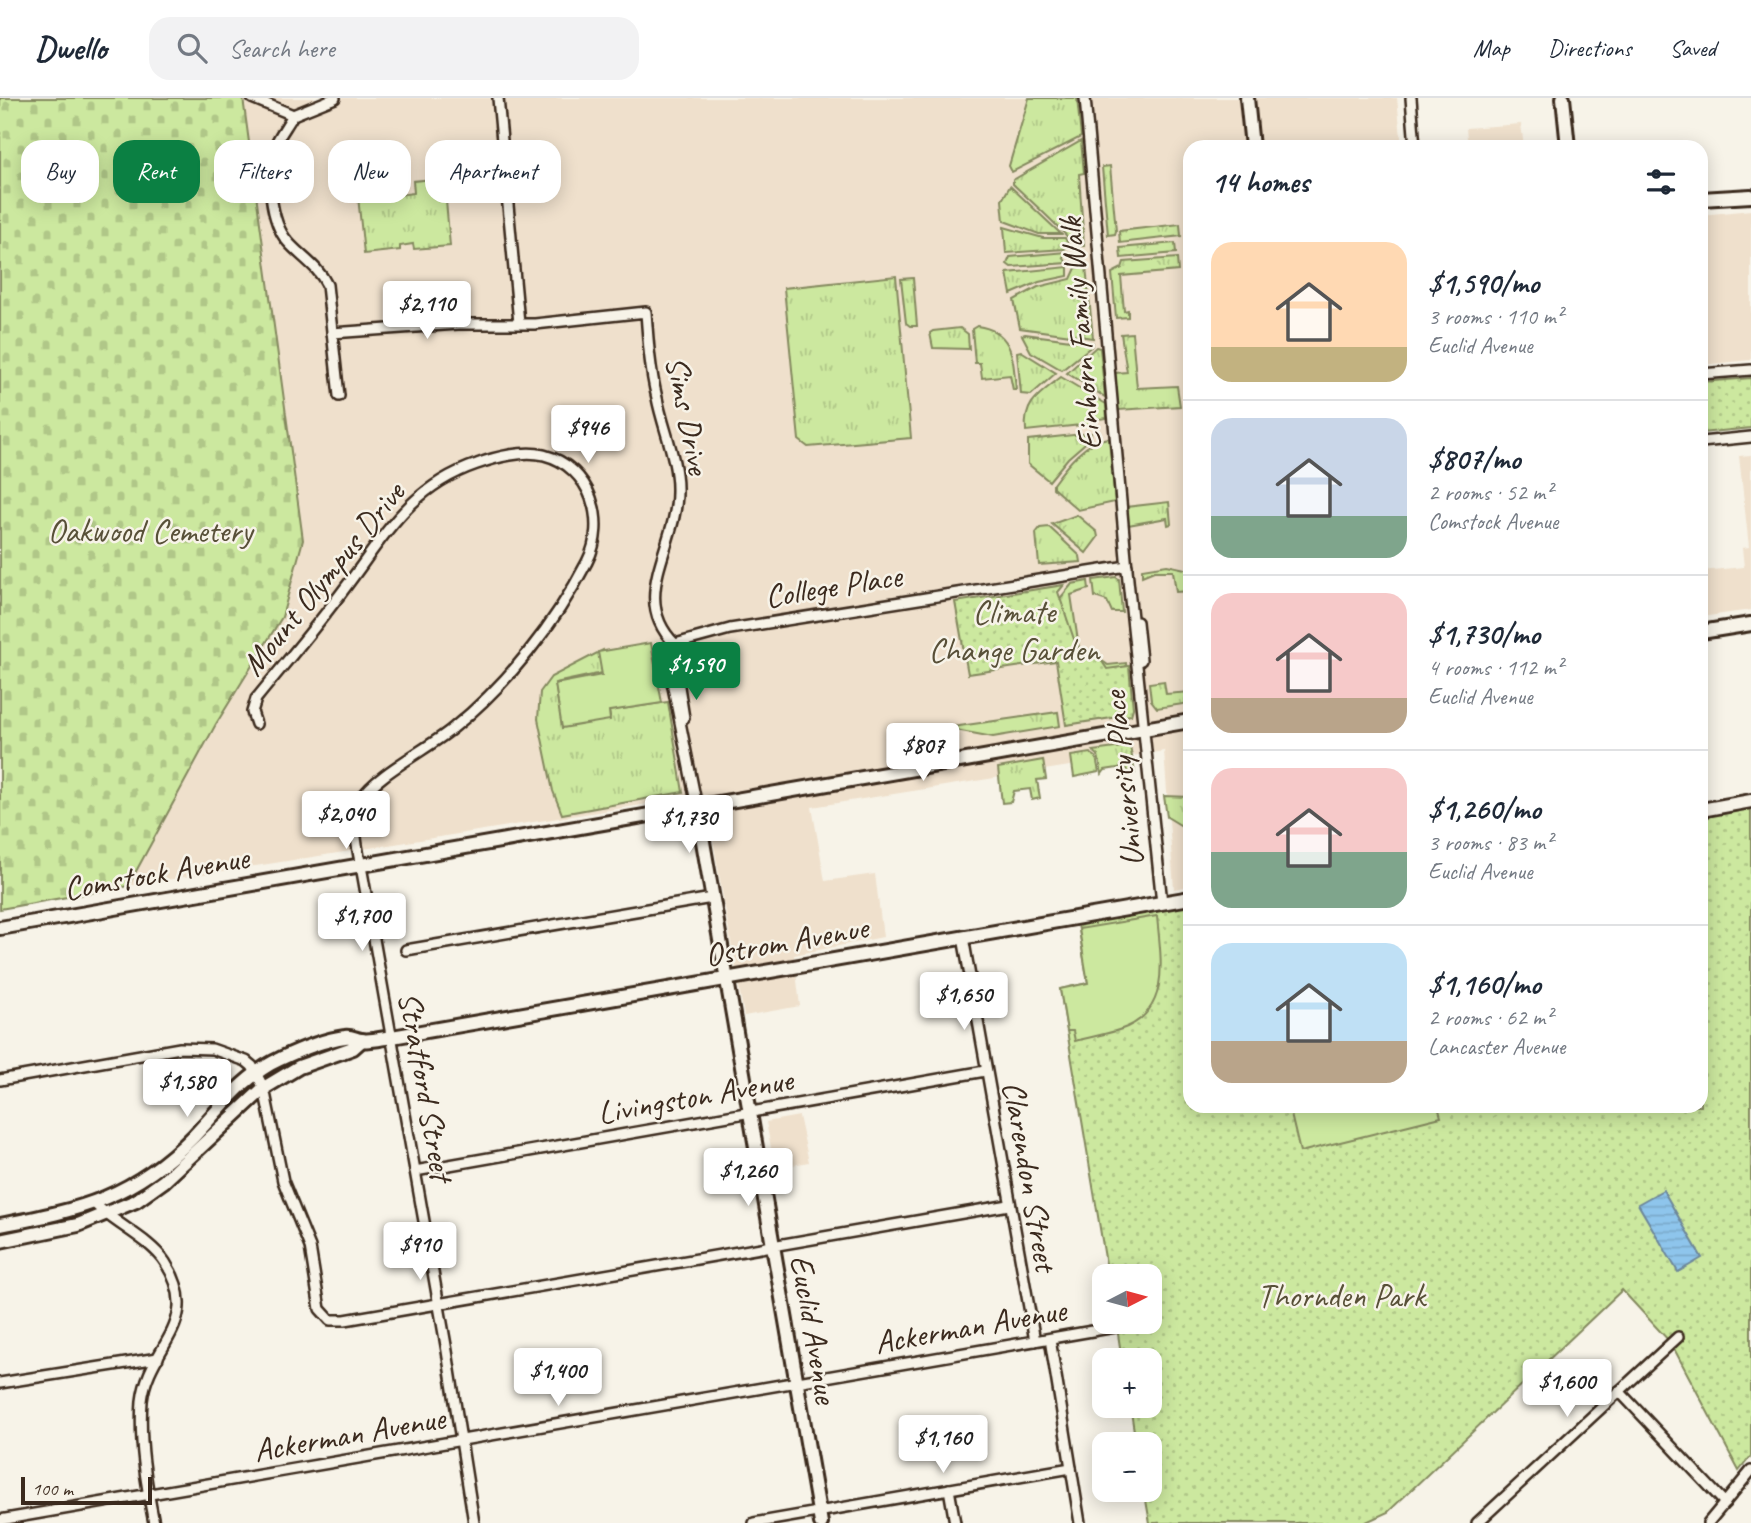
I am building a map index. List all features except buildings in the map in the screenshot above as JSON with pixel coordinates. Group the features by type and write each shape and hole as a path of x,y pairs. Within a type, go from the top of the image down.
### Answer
{"street":[{"path":"253,98 261,104 278,107 293,116"},
{"path":"335,98 293,116 274,148 272,159 277,224 288,242 321,273 327,285 339,396"},
{"path":"332,333 519,323 498,98"},
{"name":"Einhorn Family Walk","path":"1085,98 1127,566"},
{"path":"1247,98 1251,140"},
{"path":"1411,98 1414,140"},
{"path":"1563,98 1567,140"},
{"path":"1708,199 1751,195"},
{"name":"Sims Drive","path":"519,323 536,324 646,313 651,367 677,492 671,531 652,592 653,605 661,628 674,649"},
{"path":"1708,373 1751,370"},
{"path":"1708,441 1751,437"},
{"name":"Mount Olympus Drive","path":"256,724 252,712 256,699 346,587 390,524 422,493 475,464 525,454 541,454 559,461 584,483 596,512 596,535 590,557 574,588 503,681 482,704 419,754 368,789 357,810 361,865"},
{"name":"University Place","path":"1127,566 1162,903"},
{"name":"College Place","path":"674,649 743,627 1127,566"},
{"path":"1708,631 1751,624"},
{"name":"Euclid Avenue","path":"674,649 683,730 820,1517"},
{"name":"Comstock Avenue","path":"0,928 1183,722"},
{"path":"1708,809 1751,801"},
{"name":"Stratford Street","path":"361,865 439,1304 474,1523"},
{"path":"406,950 712,898"},
{"name":"Ostrom Avenue","path":"362,1041 1183,899"},
{"name":"Clarendon Street","path":"963,937 1035,1341"},
{"path":"0,1225 95,1204 123,1191 166,1163 221,1105 256,1073 277,1060 315,1044 349,1036 362,1041 354,1048 299,1067 264,1088 164,1181 136,1201 78,1225 0,1241"},
{"path":"0,1080 180,1048 212,1049 246,1061 264,1088 282,1181 310,1247 324,1316 330,1320 345,1320 1009,1205"},
{"name":"Livingston Avenue","path":"415,1171 985,1072"},
{"path":"95,1204 159,1256 174,1282 180,1310 178,1321 146,1379 142,1400 141,1437 154,1523"},
{"name":"Ackerman Avenue","path":"0,1520 1092,1331"},
{"path":"1477,1523 1678,1337"},
{"path":"1050,1339 1080,1523"},
{"path":"0,1383 91,1366 158,1358"},
{"path":"1619,1391 1725,1503"},
{"path":"754,1523 820,1517 949,1489 1071,1468"},
{"path":"1708,1523 1751,1471"},
{"path":"949,1489 956,1523"}],"shaded area":[{"path":"243,98 1397,98 1401,140 1183,140 1183,887 1174,889 1164,751 812,807 825,881 875,874 883,937 794,955 800,1006 744,1016 705,795 128,886 216,724 282,617 303,540 257,203 314,203 314,140 249,140"},
{"path":"1521,124 1523,140 1467,140 1466,128"},
{"path":"1751,210 1751,360 1708,364 1708,214"},
{"path":"1751,455 1751,610 1708,616 1708,570 1744,567 1742,548 1749,547 1739,456"},
{"path":"799,1116 809,1162 775,1168 766,1122"}],"green space":[{"name":"Oakwood Cemetery","path":"0,98 243,98 249,140 214,140 214,203 257,203 303,540 282,617 216,724 128,886 0,909"},
{"path":"1029,98 1077,98 1081,137 1012,172 1009,166"},
{"path":"1081,141 1084,173 1079,174 1084,246 1074,246 1013,184 1013,180"},
{"path":"1110,166 1116,231 1115,234 1108,235 1102,167"},
{"path":"425,180 425,203 446,203 450,246 414,249 413,244 400,246 400,250 364,254 359,203 411,203 413,181"},
{"path":"1010,186 1061,234 1039,234 1004,221 1002,200"},
{"path":"1180,224 1181,236 1120,243 1119,231"},
{"path":"1004,227 1043,238 1065,238 1068,244 1065,249 1006,253"},
{"path":"1175,243 1176,253 1121,258 1120,248"},
{"path":"1067,252 1063,257 1067,263 1011,267 1007,264 1010,257"},
{"path":"1177,258 1178,271 1121,276 1124,311 1128,310 1128,317 1116,318 1112,273 1122,268 1124,262"},
{"path":"1086,266 1093,338 1020,328 1014,300 1038,287 1071,279 1076,268"},
{"path":"1068,267 1068,276 1039,282 1011,294 1007,273"},
{"path":"896,276 911,438 808,447 799,440 784,288"},
{"path":"913,278 917,326 906,323 901,279"},
{"path":"977,326 989,329 1005,340 1012,357 1016,390 1013,390 1010,375 982,378 980,363 975,363 972,329"},
{"path":"960,328 968,334 969,349 933,348 930,333"},
{"path":"1132,333 1137,388 1177,386 1180,406 1118,410 1115,373 1127,372 1121,334"},
{"path":"1022,335 1093,345 1062,370 1031,352"},
{"path":"1096,347 1100,348 1105,397 1067,373"},
{"path":"1021,351 1056,373 1031,395 1021,394 1017,352"},
{"path":"1061,377 1106,404 1107,418 1091,420 1090,424 1026,431 1030,406"},
{"path":"1751,378 1751,428 1708,432 1708,381"},
{"path":"1091,433 1091,438 1068,458 1049,481 1028,464 1028,440"},
{"path":"1109,438 1115,502 1078,510 1053,488 1053,484 1070,462 1085,449"},
{"path":"1169,502 1171,524 1168,525 1167,518 1128,525 1126,507"},
{"path":"1077,515 1097,532 1098,537 1086,553 1052,524"},
{"path":"1049,527 1080,556 1081,562 1039,565 1036,533 1040,528"},
{"path":"1167,565 1183,568 1183,592 1176,592 1173,571 1154,571 1142,576 1142,569"},
{"path":"1116,577 1119,579 1122,612 1112,612 1107,601 1095,597 1093,580"},
{"path":"1088,581 1089,589 1071,595 1079,648 1084,660 1098,658 1108,665 1126,663 1128,708 1053,645 1047,614 1072,584"},
{"name":"Climate Change Garden","path":"1064,585 1058,592 1078,651 1085,658 1099,657 1107,669 1129,666 1133,708 1131,715 1066,725 1056,661 968,674 955,602"},
{"path":"651,643 662,703 609,711 610,720 562,728 555,684 602,675 598,652"},
{"path":"603,650 607,672 555,683 562,725 610,717 609,711 668,702 683,792 562,814 553,791 538,719 540,692 551,677"},
{"path":"1164,681 1166,694 1183,693 1183,704 1157,708 1151,700 1149,683"},
{"path":"1058,712 1060,726 993,737 945,728"},
{"path":"1130,746 1135,773 1129,773 1124,767 1105,770 1102,774 1098,755 1093,751"},
{"path":"1090,753 1096,757 1099,772 1074,777 1071,756"},
{"path":"1043,760 1046,779 1037,780 1040,798 1032,800 1030,789 1014,791 1011,802 1002,803 998,768"},
{"path":"1164,796 1183,797 1183,827 1167,817"},
{"name":"Thornden Park","path":"1751,806 1751,1456 1739,1471 1671,1343 1622,1290 1388,1512 1364,1523 1150,1523 1146,1502 1162,1502 1162,1432 1134,1432 1132,1418 1162,1418 1162,1348 1120,1348 1118,1334 1162,1334 1162,1264 1106,1264 1060,989 1088,983 1078,924 1183,906 1183,1113 1708,1113 1708,814"},
{"path":"1157,916 1161,963 1157,993 1151,1007 1127,1027 1075,1041 1073,1031 1067,1031 1060,989 1088,983 1079,929"},
{"path":"1291,1113 1440,1113 1441,1117 1300,1152"}],"water":[{"path":"1663,1190 1702,1258 1678,1272 1638,1204"}]}
